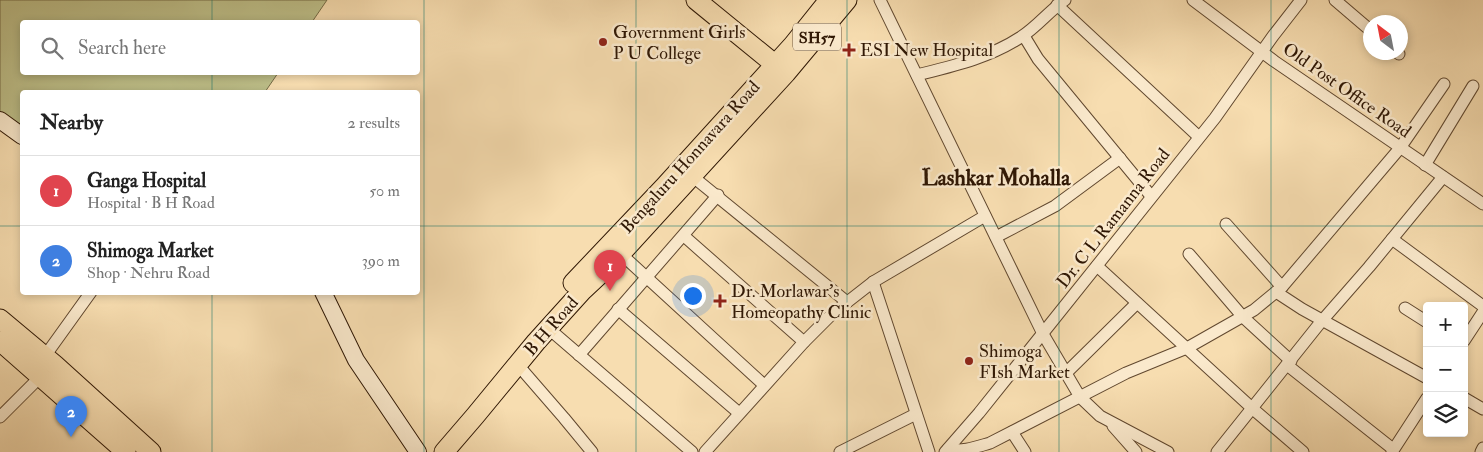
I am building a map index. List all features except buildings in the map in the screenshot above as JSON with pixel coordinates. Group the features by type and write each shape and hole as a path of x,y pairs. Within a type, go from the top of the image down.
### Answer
{"main road":[{"name":"SH57","path":"696,0 780,69"},
{"name":"SH57","path":"780,69 793,45 829,0"},
{"name":"SH57","path":"780,69 848,0"},
{"name":"B H Road","path":"444,452 548,328 583,290 621,254 692,176 780,69"},
{"name":"Bengaluru Honnavara Road","path":"430,452 527,334 665,186 780,69"},
{"path":"0,319 45,356 151,452"},
{"path":"0,341 126,452"}],"street":[{"path":"880,0 1043,334 1080,398 1100,416 1168,452"},
{"name":"Old Post Office Road","path":"1193,0 1261,52 1483,204"},
{"name":"Dr. C L Ramanna Road","path":"947,451 1043,334 1214,118 1301,0"},
{"path":"1335,0 1363,24"},
{"path":"917,75 954,66 998,51 1024,36 1061,3 1199,137"},
{"path":"1024,36 1038,59 1152,196"},
{"path":"947,451 968,449 990,443 1126,373 1187,348 1254,310 1279,290 1400,148 1444,84"},
{"path":"1426,165 1473,86"},
{"path":"0,120 20,135"},
{"path":"996,237 1055,206 1120,158"},
{"path":"692,176 718,195 847,302"},
{"path":"1217,452 1323,320 1443,177"},
{"path":"579,355 718,195"},
{"path":"704,452 764,385 832,314 873,282 985,216"},
{"path":"1226,224 1279,290 1323,320 1423,376"},
{"path":"684,236 804,342"},
{"path":"1392,239 1483,306"},
{"path":"621,254 764,385"},
{"path":"1190,254 1243,316 1289,363 1392,451 1423,404"},
{"path":"1097,266 1252,409 1303,452"},
{"path":"873,282 929,452"},
{"path":"45,356 89,295"},
{"path":"324,295 356,360 418,452"},
{"path":"1066,373 1137,303"},
{"path":"1405,308 1423,319"},
{"path":"618,309 739,413"},
{"path":"1468,334 1483,312"},
{"path":"548,328 692,452"},
{"path":"518,365 592,452"},
{"path":"0,417 41,376"},
{"path":"1468,400 1483,409"},
{"path":"840,452 916,414"},
{"path":"1108,420 1136,452"},
{"path":"1012,432 1025,452"},
{"path":"1481,452 1483,448"}],"green space":[{"path":"0,0 327,0 313,20 20,20 20,75 277,75 266,90 20,90 20,124 0,115"}],"place":[{"name":"Government Girls P U College","path":"603,42"},
{"name":"ESI New Hospital","path":"849,50"},
{"name":"Ganga Hospital","path":"610,291"},
{"name":"Dr. Morlawar's Homeopathy Clinic","path":"720,301"},
{"name":"Shimoga FIsh Market","path":"969,361"},
{"name":"Shimoga Market","path":"71,437"}],"district":[{"name":"Lashkar Mohalla","path":"996,177"}]}
